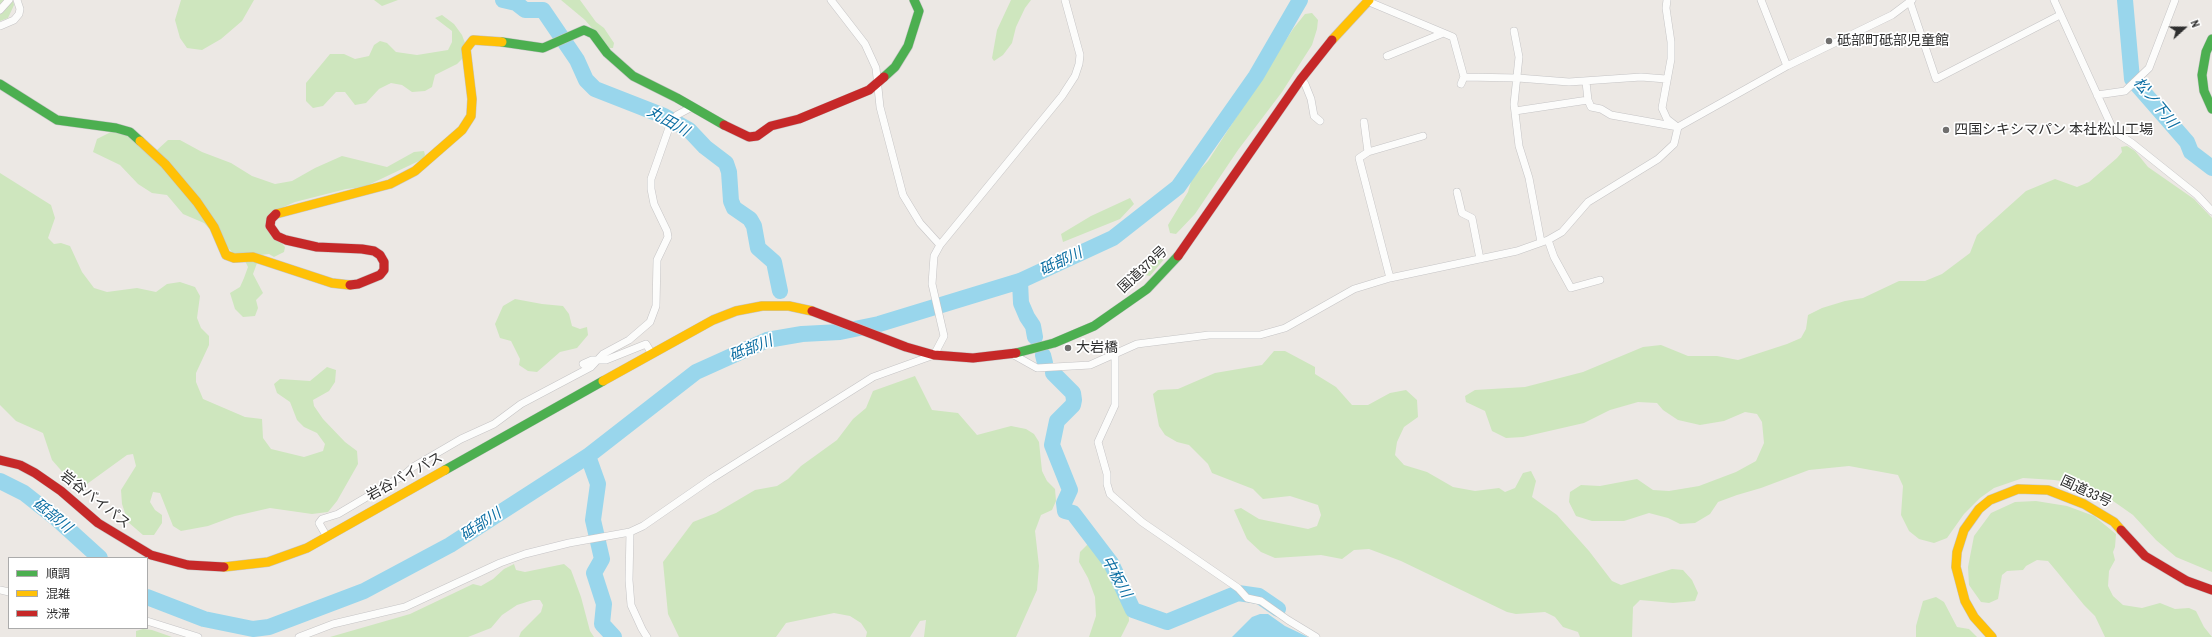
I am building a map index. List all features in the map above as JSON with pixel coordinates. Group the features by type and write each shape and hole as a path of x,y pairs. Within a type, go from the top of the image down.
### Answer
{"main road":[{"path":"0,84 57,120 75,124 116,128 130,132 165,164 197,202 214,227 226,255 234,258 253,257 265,260 332,283 345,285 358,284 380,275 384,270 384,262 380,255 362,249 318,247 277,236 270,226 274,215 390,184 402,179 426,163 462,130 471,116 472,99 466,49 473,40 480,39 543,48 584,30 599,40 606,53 632,76 735,131 749,136 757,136 771,126 799,119 869,90 895,67 908,46 919,11 914,0"},
{"name":"国道379号","path":"826,315 887,340 934,355 973,358 1012,354 1054,343 1094,326 1147,289 1179,255 1301,79 1326,46 1368,1"},
{"path":"2212,39 2206,52 2202,75 2204,91 2212,110"},
{"name":"岩谷バイパス","path":"0,460 20,465 35,472 61,491 98,523 133,546 170,562 205,568 250,565 268,562 287,556 327,537 713,320 762,306 789,306 826,315"},
{"name":"国道33号","path":"1992,637 1974,617 1965,601 1956,567 1957,552 1964,530 1979,509 1990,500 2018,489 2048,490 2084,504 2114,522 2145,556 2187,581 2212,590"}],"street":[{"path":"0,10 9,0"},
{"path":"0,26 14,20 19,14 20,9 18,0"},
{"path":"831,0 866,44 876,68 880,107 903,194 920,223 940,245"},
{"path":"299,637 333,624 405,607 500,563 526,554 603,536 630,532 643,526 711,479 873,377 934,355 944,336 943,326 932,284 934,256 940,245 1062,96 1075,76 1080,55 1065,0"},
{"path":"1667,0 1666,8 1671,54 1662,108 1667,119 1678,127"},
{"path":"1761,0 1787,66"},
{"path":"2054,0 2111,125 2118,134 2132,143 2197,195 2212,211"},
{"path":"2097,94 2125,91 2149,68 2175,0"},
{"path":"1368,1 1441,34 1453,37 1463,81 1518,78 1586,82 1596,79 1666,79"},
{"path":"1586,82 1588,100 1591,108 1601,109 1611,115 1678,127 1787,66 1892,15 1911,1 1936,79 2060,15"},
{"path":"1514,31 1519,57 1518,78 1514,104 1519,146 1545,241 1571,288 1600,280"},
{"path":"1387,56 1441,34"},
{"path":"1301,79 1305,84 1311,99 1314,116 1320,121"},
{"path":"1514,111 1588,100"},
{"path":"327,537 319,522 322,519 338,514 404,475 413,466 461,439 494,424 521,404 591,367 603,354 629,340 650,322 655,310 658,278 657,260 668,237 667,231 654,204 651,179 670,125 677,115 692,107"},
{"path":"1364,122 1368,152"},
{"path":"1012,354 1037,368 1090,365 1137,344 1209,335 1260,335 1285,328 1308,317 1354,289 1390,278 1517,251 1545,241 1562,232 1588,202 1658,160 1674,144 1678,127"},
{"path":"1390,278 1359,158 1368,152 1423,136"},
{"path":"1457,192 1462,213 1472,218 1480,259"},
{"path":"583,364 592,360 606,360 646,344 652,354"},
{"path":"1115,355 1115,405 1098,442 1107,474 1107,484 1110,494 1142,522 1238,588 1247,598 1261,601 1316,637"},
{"path":"630,532 629,580 631,605 647,637"},
{"path":"148,621 198,637"}],"green space":[{"path":"0,0 13,0 14,5 8,18 0,21"},
{"path":"181,0 254,0 242,21 221,39 202,50 187,48 180,38 175,20"},
{"path":"374,0 398,0 382,6"},
{"path":"561,0 580,0 596,22 604,28 614,43 613,48 609,48 585,20"},
{"path":"1011,0 1031,0 1025,8 1016,27 1012,43 1003,55 994,61 992,58 997,30"},
{"path":"1312,13 1318,20 1312,45 1282,92 1238,150 1195,214 1176,234 1170,233 1168,225 1188,192 1192,178 1208,161 1293,29 1305,14"},
{"path":"442,15 454,24 462,35 465,43 462,59 457,64 435,75 432,87 425,91 412,92 402,85 391,83 379,89 366,103 355,105 345,92 336,92 323,106 313,108 306,101 306,83 330,54 344,54 355,59 369,56 374,45 380,41 387,43 396,52 417,55 448,50 452,42 452,31 435,18"},
{"path":"113,131 128,135 150,149 157,150 168,140 180,140 202,152 231,163 252,176 275,184 292,181 315,168 342,156 387,167 414,152 424,151 425,155 423,159 364,187 346,189 295,202 272,212 278,239 285,247 284,252 274,257 269,254 260,255 253,274 263,293 256,300 258,308 255,316 243,317 235,309 230,293 240,287 244,278 248,267 244,259 233,253 204,223 183,214 167,195 152,193 138,184 120,165 93,152 97,139"},
{"path":"2127,146 2135,151 2148,167 2194,199 2212,218 2212,572 2176,557 2156,540 2133,515 2106,496 2074,483 2054,480 2023,478 1994,488 1980,498 1964,514 1947,538 1934,543 1919,539 1909,531 1901,515 1903,486 1898,475 1849,466 1809,470 1718,502 1710,514 1695,523 1680,524 1668,518 1649,513 1624,521 1592,521 1576,516 1569,502 1570,492 1581,485 1600,486 1637,479 1653,490 1669,491 1699,486 1736,472 1756,461 1764,443 1762,422 1757,414 1745,412 1724,421 1700,425 1678,420 1663,410 1657,403 1638,402 1610,410 1584,423 1523,437 1506,438 1492,431 1485,411 1466,402 1465,396 1475,390 1525,387 1583,372 1643,347 1661,345 1688,356 1717,356 1738,360 1787,344 1801,338 1806,329 1808,315 1822,308 1845,301 1863,298 1899,281 1925,281 1942,274 1970,253 1977,235 2026,191 2055,179 2077,187 2089,182 2117,158 2122,152 2121,147"},
{"path":"0,173 51,205 55,218 48,238 54,244 61,243 70,246 82,272 94,288 107,292 137,288 156,292 167,284 180,282 195,287 200,296 197,318 201,328 209,336 209,345 196,373 196,382 203,399 245,417 262,419 263,438 271,449 304,457 323,451 325,444 317,433 304,427 297,420 290,402 277,393 274,384 280,379 310,381 327,367 336,370 335,382 329,391 313,400 314,406 323,419 345,442 357,451 358,464 337,501 328,512 312,514 270,508 235,516 208,526 181,531 173,526 160,493 153,492 150,502 155,510 162,515 162,523 154,535 143,535 128,522 122,504 121,490 136,466 133,454 127,455 87,484 73,484 52,460 43,433 16,421 0,405"},
{"path":"1130,198 1134,204 1120,219 1063,242 1061,234 1091,216"},
{"path":"1162,251 1166,257 1150,276 1140,274 1144,263"},
{"path":"515,299 563,306 569,314 572,326 580,329 587,327 588,335 577,348 560,352 537,372 528,371 519,365 520,359 511,341 500,338 495,324 503,306"},
{"path":"1274,351 1285,351 1315,367 1315,374 1336,387 1352,405 1368,405 1390,393 1406,390 1417,400 1418,417 1404,427 1397,442 1395,455 1404,465 1427,472 1453,487 1475,491 1499,488 1505,492 1515,488 1523,473 1531,471 1536,481 1532,497 1557,515 1589,551 1612,581 1621,585 1672,569 1683,570 1692,580 1698,593 1695,601 1673,603 1640,600 1633,607 1632,637 1580,637 1578,632 1563,627 1555,617 1545,612 1516,614 1507,612 1401,561 1369,549 1354,550 1342,559 1321,555 1275,558 1261,552 1247,539 1234,510 1241,508 1259,519 1308,529 1317,526 1321,515 1318,505 1290,496 1263,499 1253,489 1212,473 1208,464 1189,445 1177,442 1165,435 1159,426 1153,394 1158,390 1178,389 1215,373 1262,365"},
{"path":"915,376 932,410 958,413 977,435 1011,426 1026,429 1034,434 1039,442 1042,471 1047,481 1055,489 1056,501 1052,510 1041,515 1035,531 1039,566 1037,590 1016,637 924,637 926,620 920,621 910,637 866,637 867,632 861,623 850,616 834,613 786,623 776,637 679,637 668,614 663,562 693,522 716,513 755,490 777,486 788,479 801,466 837,440 853,419 866,408 873,391"},
{"path":"2036,501 2067,506 2094,516 2116,534 2113,552 2115,560 2109,571 2108,586 2113,596 2123,605 2142,608 2160,603 2175,609 2189,608 2196,611 2204,627 2212,637 2105,637 2095,616 2084,605 2048,561 2037,560 2026,566 2023,570 2007,571 2002,575 1998,599 1989,603 1981,602 1969,585 1968,567 1974,536 1991,513 2015,502"},
{"path":"1088,544 1093,545 1117,580 1128,601 1129,621 1121,637 1089,637 1096,616 1095,597 1088,578 1079,562 1080,552"},
{"path":"514,564 516,570 525,572 564,564 571,570 581,597 590,631 594,637 519,637 521,632 541,612 543,605 540,600 533,600 517,605 502,615 491,628 468,637 330,637 410,614 473,584 481,586 493,579 504,569"},
{"path":"1936,597 1944,602 1957,627 1969,629 1977,637 1916,637 1916,626 1923,601"},
{"path":"143,629 152,630 172,637 136,637 136,631"}],"water":[{"path":"1260,614 1268,614 1285,626 1308,637 1232,637 1252,617"}],"waterway":[{"name":"丸田川","path":"503,0 516,3 525,10 543,10 577,60 586,80 595,89 664,116 689,130 705,147 726,163 729,172 731,201 734,208 750,219 754,226 758,248 774,262 780,291"},
{"name":"砥部川","path":"148,597 204,619 253,629 269,627 364,591 450,545 588,456 696,372 767,340 802,334 840,332 879,324 1020,281 1113,238 1178,187 1256,76 1300,0"},
{"name":"松ノ下川","path":"2125,0 2132,79 2187,142 2191,152 2212,168"},
{"name":"中板川","path":"1020,281 1021,303 1033,326 1035,337"},
{"name":"中板川","path":"1043,355 1045,363"},
{"name":"中板川","path":"1053,373 1073,393 1074,400 1073,405 1057,421 1052,445 1070,490 1064,503 1065,511 1073,513 1111,563 1133,610 1167,622 1238,593 1259,596 1278,609"},
{"path":"588,456 598,484 593,520 602,559 594,573 604,604 602,624 614,637"},
{"name":"砥部川","path":"0,481 24,493 57,519 99,557"}],"traffic: fast":[{"path":"884,77 895,67 908,46 919,11 914,0"},
{"path":"502,42 543,48 584,30 593,34 607,53 633,76 677,98 724,125"},
{"path":"2212,39 2206,52 2202,75 2204,91 2212,109"},
{"path":"0,84 57,120 116,128 130,132 140,141"},
{"path":"1016,353 1054,343 1094,326 1147,289 1178,256"},
{"path":"445,470 603,381"}],"traffic: slow":[{"path":"1332,40 1369,0"},
{"path":"276,214 390,184 415,171 462,130 471,116 472,99 466,49 473,40 502,42"},
{"path":"140,141 165,164 197,202 214,227 226,255 234,258 253,257 332,283 350,285"},
{"path":"603,381 713,320 736,311 762,306 789,306 812,311"},
{"path":"224,567 268,562 307,548 445,470"},
{"path":"1992,637 1974,617 1965,601 1956,567 1957,552 1964,530 1979,509 1990,500 2018,489 2048,490 2084,504 2114,522 2121,530"}],"traffic: jam":[{"path":"1178,256 1301,79 1332,40"},
{"path":"724,125 749,137 757,136 771,126 799,119 869,90 884,77"},
{"path":"276,214 271,219 270,226 277,236 286,240 317,247 362,249 374,251 380,255 384,262 384,270 380,275 358,284 350,285"},
{"path":"812,311 906,347 934,355 973,358 1016,353"},
{"path":"0,460 20,465 35,473 61,491 98,523 151,555 188,565 224,567"},
{"path":"2121,530 2145,556 2187,581 2212,590"}],"place":[{"name":"砥部町砥部児童館","path":"1829,41"},
{"name":"四国シキシマパン 本社松山工場","path":"1946,130"},
{"name":"大岩橋","path":"1068,348"}]}
